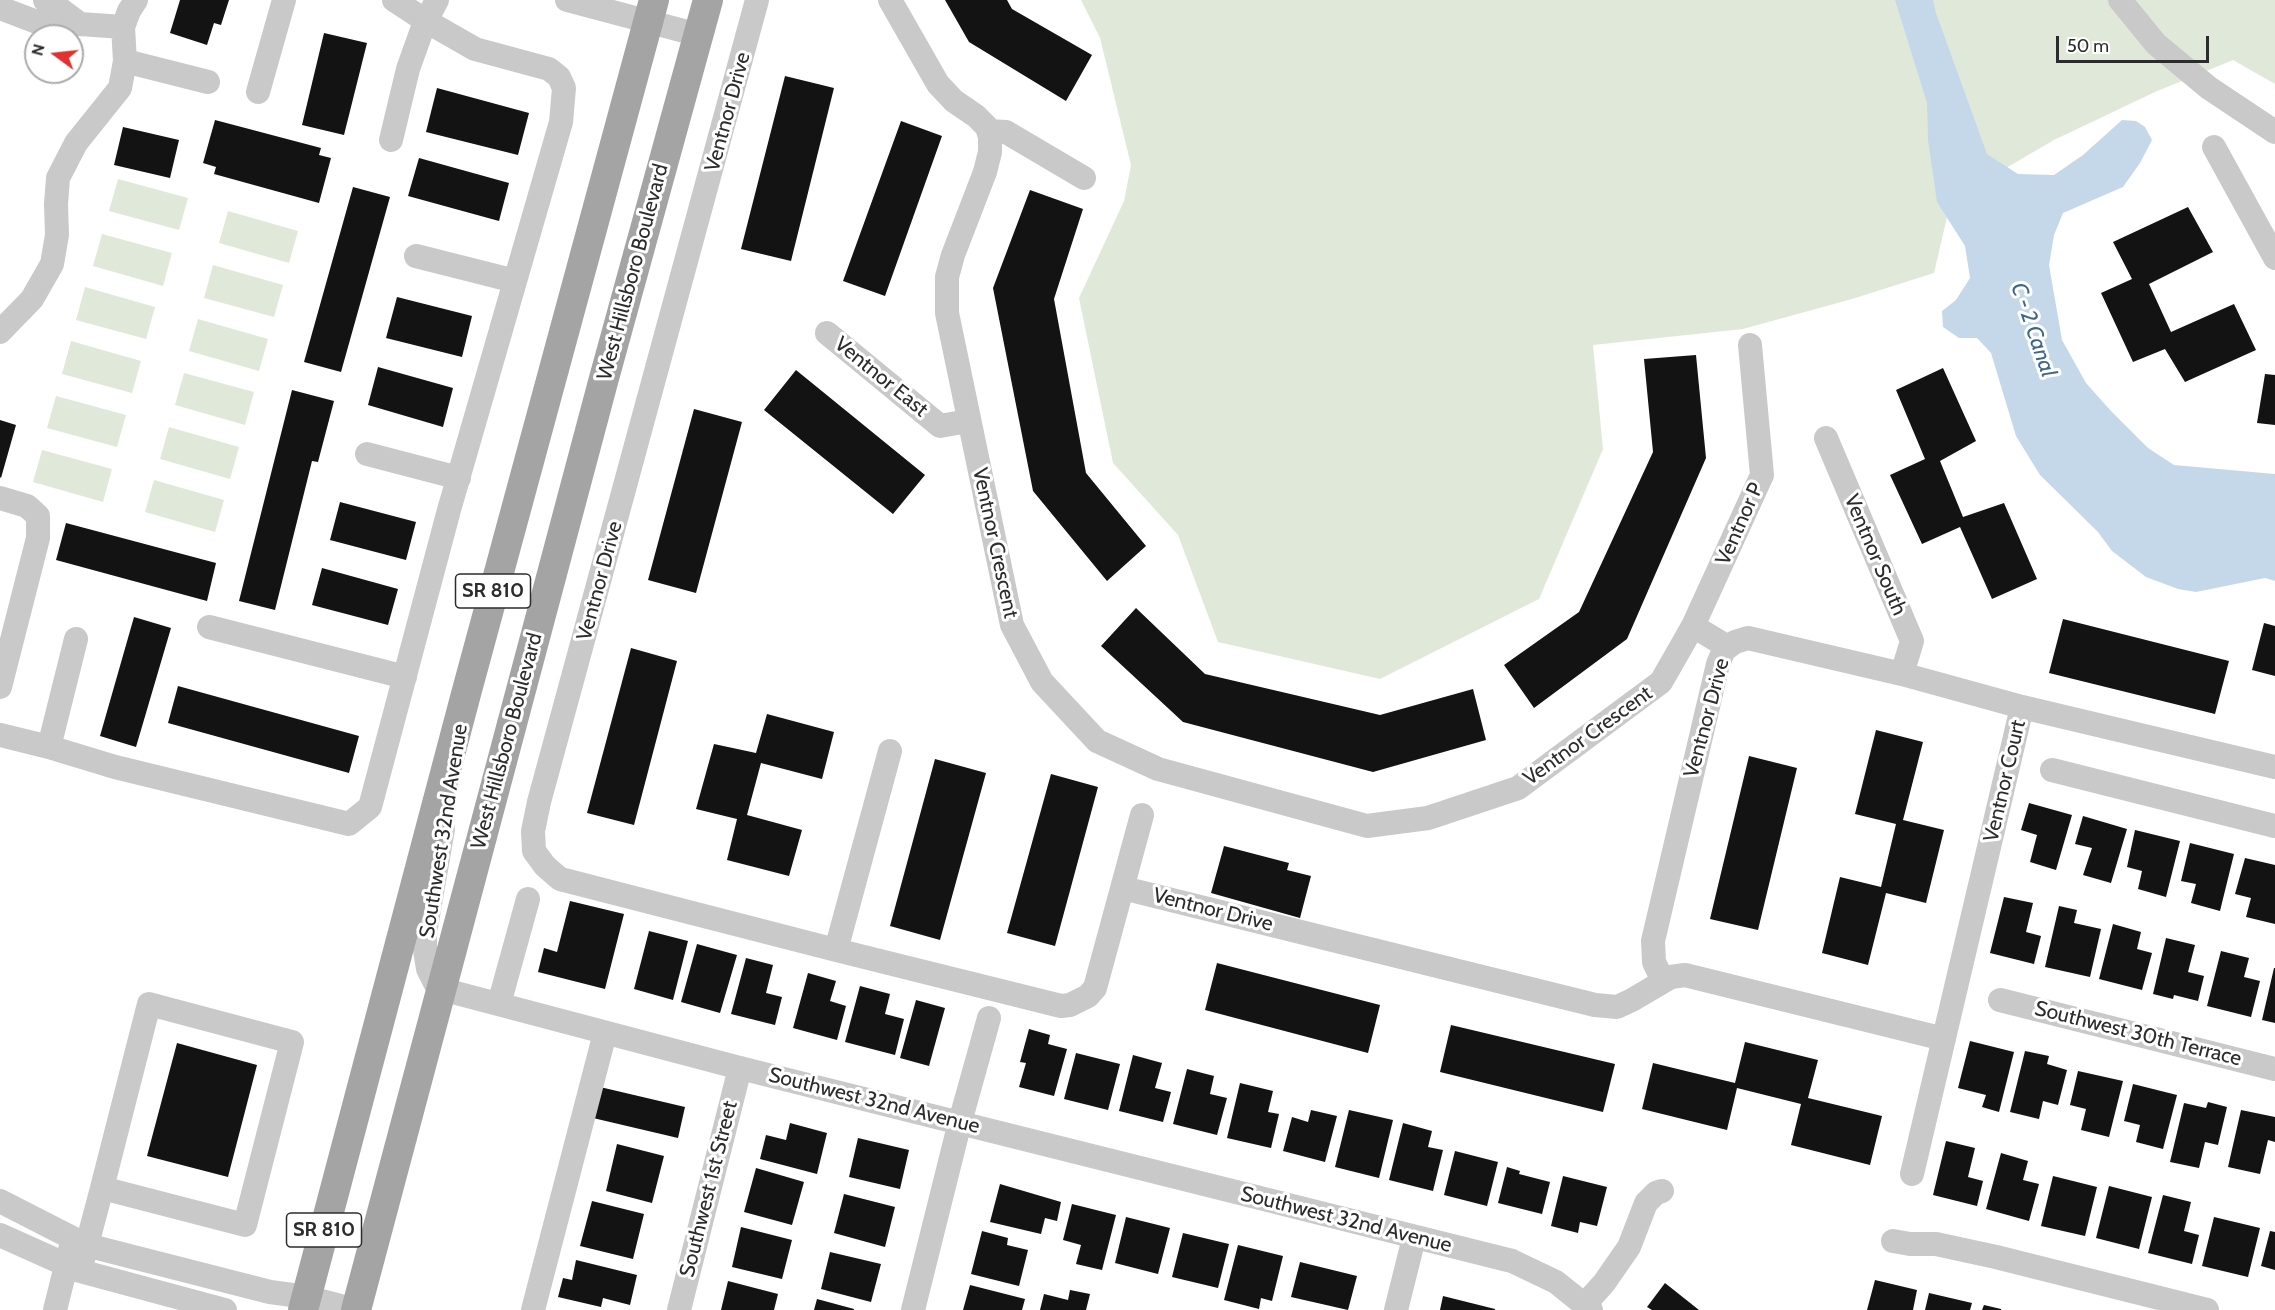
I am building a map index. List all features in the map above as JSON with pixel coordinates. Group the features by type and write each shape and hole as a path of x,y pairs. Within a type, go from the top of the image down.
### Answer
{"main road":[{"name":"West Hillsboro Boulevard","path":"356,1310 600,393 708,0"},
{"name":"SR 810","path":"305,1304 466,694 651,10"}],"street":[{"path":"45,0 80,24"},
{"path":"0,332 32,299 52,264 57,235 58,178 76,142 120,88 125,61 123,27 136,0"},
{"path":"258,92 284,0"},
{"path":"0,735 115,767 349,824 370,807 459,477 561,122 564,88 559,77 549,69 475,49 394,0"},
{"path":"391,140 408,69 426,21 437,0"},
{"path":"567,0 651,10 699,35"},
{"name":"Ventnor Drive","path":"757,0 539,802 533,842 539,860 560,879 836,951 1061,1005 1070,1005 1088,996 1095,988 1123,888 1595,1005 1617,1007 1671,977 1685,975 1944,1039"},
{"path":"890,0 938,84 954,101 976,116 988,131 1006,132 1084,178"},
{"path":"2120,0 2156,44 2209,87 2275,132"},
{"path":"0,8 42,24"},
{"path":"84,24 123,27"},
{"path":"125,61 208,82"},
{"name":"Ventnor Crescent","path":"988,131 990,152 985,172 953,255 947,277 947,313 1012,625 1042,682 1097,741 1169,772 1367,826 1428,818 1518,788 1661,682 1693,626"},
{"path":"2214,147 2275,258"},
{"path":"416,256 515,281"},
{"name":"Ventnor East","path":"827,333 940,426 968,421"},
{"name":"Ventnor P","path":"1693,626 1762,475 1750,345"},
{"name":"Ventnor South","path":"1826,438 1912,641 1902,674"},
{"path":"367,454 459,477"},
{"path":"0,498 27,506 38,516 38,538 0,687"},
{"path":"1693,626 1728,647"},
{"path":"209,627 405,677"},
{"name":"Ventnor Drive","path":"1663,981 1654,962 1653,941 1718,664 1724,650 1735,642 1748,638 1902,674 2022,707"},
{"path":"49,747 76,639"},
{"name":"Southwest 32nd Avenue","path":"466,694 425,933 428,969 441,989 740,1068 1512,1261 1556,1282 1588,1307"},
{"name":"Ventnor Court","path":"1912,1174 2022,707 2275,766"},
{"path":"836,951 890,751"},
{"path":"2052,770 2275,826"},
{"path":"1123,888 1142,815"},
{"path":"499,1004 528,899"},
{"name":"Southwest 30th Terrace","path":"2000,1000 2275,1069"},
{"path":"55,1310 73,1268 79,1242 102,1188 149,1004 292,1042 245,1225 102,1188"},
{"path":"913,1310 960,1122 989,1018"},
{"path":"533,1310 605,1033"},
{"name":"Southwest 1st Street","path":"679,1310 740,1068"},
{"path":"1588,1307 1629,1247 1646,1203 1656,1193 1662,1191"},
{"path":"3,1212 79,1242 305,1304 356,1310"},
{"path":"0,1235 73,1268 225,1310"},
{"path":"1396,1310 1414,1238"},
{"path":"1893,1241 1910,1245 1936,1244 1996,1257 2207,1310"}],"green space":[{"path":"1081,0 2275,0 2275,84 2233,60 2155,92 2054,140 1951,200 1934,273 1852,299 1743,329 1593,345 1603,449 1539,599 1380,679 1218,642 1178,535 1113,463 1079,298 1124,201 1131,165 1100,38"},
{"path":"118,179 188,198 179,230 109,211"},
{"path":"228,211 298,231 289,263 219,243"},
{"path":"102,234 172,253 163,286 93,266"},
{"path":"213,265 283,285 274,317 204,298"},
{"path":"85,287 155,307 146,339 76,320"},
{"path":"198,319 268,339 259,371 189,351"},
{"path":"71,341 141,361 132,393 62,374"},
{"path":"184,373 254,392 245,425 175,405"},
{"path":"56,396 126,415 117,447 47,428"},
{"path":"169,427 239,447 230,479 160,459"},
{"path":"42,450 112,469 103,502 33,482"},
{"path":"154,480 224,500 215,532 145,512"}],"water":[{"name":"C - 2 Canal","path":"1895,0 1933,0 1987,154 2018,174 2054,175 2083,155 2122,120 2136,121 2145,127 2152,140 2140,163 2123,187 2063,213 2054,235 2049,265 2062,340 2086,383 2111,411 2148,448 2174,465 2275,474 2275,581 2265,578 2196,592 2178,589 2146,577 2112,551 2098,532 2040,475 2016,436 1991,353 1977,338 1959,338 1943,327 1942,311 1956,300 1970,278 1965,246 1937,202 1928,140 1927,103"}],"building":[{"path":"180,0 229,0 221,25 214,23 207,45 170,33"},
{"path":"945,0 1007,0 1012,9 1092,55 1066,101 969,42"},
{"path":"324,33 367,43 344,135 302,125"},
{"path":"785,76 834,88 791,261 741,249"},
{"path":"437,88 529,113 518,155 426,132"},
{"path":"215,120 321,148 319,155 331,158 319,203 214,174 216,167 203,163"},
{"path":"901,121 942,136 885,296 843,281"},
{"path":"123,127 179,140 170,178 114,165"},
{"path":"419,158 509,183 499,221 408,196"},
{"path":"353,187 390,197 341,372 304,362"},
{"path":"1030,190 1083,209 1054,299 1086,473 1146,546 1107,581 1033,491 993,288"},
{"path":"2188,207 2213,252 2149,284 2171,332 2234,304 2256,350 2185,382 2165,349 2133,362 2101,293 2132,279 2113,242"},
{"path":"397,297 472,316 462,357 386,338"},
{"path":"1696,355 1706,458 1627,639 1534,708 1504,665 1579,612 1653,452 1644,359"},
{"path":"378,367 453,388 443,427 368,405"},
{"path":"1943,368 1976,441 1940,461 1963,517 2004,503 2037,579 1992,599 1960,527 1922,544 1890,475 1925,459 1896,390"},
{"path":"796,370 925,475 893,514 764,410"},
{"path":"2265,374 2275,375 2275,425 2257,423"},
{"path":"292,390 334,401 318,462 312,461 275,610 239,601"},
{"path":"694,409 742,422 696,593 648,580"},
{"path":"0,420 16,425 1,478 0,477"},
{"path":"340,502 416,522 406,560 330,540"},
{"path":"66,523 216,563 207,601 56,560"},
{"path":"322,568 398,589 388,625 312,605"},
{"path":"1136,608 1205,674 1380,715 1473,689 1486,740 1373,772 1183,722 1101,646"},
{"path":"134,617 171,628 136,747 100,736"},
{"path":"2063,619 2229,661 2215,714 2049,673"},
{"path":"2264,623 2275,626 2275,676 2252,670"},
{"path":"631,648 677,661 634,825 587,813"},
{"path":"178,686 359,736 349,773 168,723"},
{"path":"767,714 834,732 822,779 761,763 747,815 802,830 789,876 727,860 737,819 696,809 714,744 756,753"},
{"path":"1876,730 1923,742 1903,820 1944,830 1926,903 1886,893 1868,965 1822,953 1840,877 1881,887 1896,824 1855,814"},
{"path":"1749,756 1797,768 1758,930 1710,919"},
{"path":"935,759 986,773 940,940 890,926"},
{"path":"1051,774 1098,787 1055,946 1007,933"},
{"path":"2029,803 2072,815 2056,870 2030,862 2037,835 2021,830"},
{"path":"2083,816 2127,829 2111,883 2083,875 2092,848 2075,844"},
{"path":"2135,830 2180,841 2166,897 2138,889 2142,871 2127,867"},
{"path":"2190,843 2234,854 2220,911 2191,903 2196,884 2181,881"},
{"path":"1224,846 1289,863 1287,870 1311,876 1300,918 1211,893"},
{"path":"2245,858 2275,865 2275,924 2246,917 2251,898 2235,894"},
{"path":"2004,897 2033,903 2026,932 2041,936 2034,964 1990,953"},
{"path":"570,901 624,914 605,989 538,972 544,948 557,952"},
{"path":"2059,906 2077,910 2074,923 2101,929 2090,977 2045,967"},
{"path":"2113,924 2141,932 2137,949 2152,953 2142,990 2099,979"},
{"path":"649,931 688,941 673,1000 634,989"},
{"path":"2166,938 2195,945 2188,972 2204,976 2198,1001 2174,995 2173,999 2153,994"},
{"path":"697,944 737,955 720,1013 681,1002"},
{"path":"2221,951 2249,958 2244,977 2260,981 2251,1017 2207,1006"},
{"path":"746,958 773,965 766,993 782,997 775,1025 731,1014"},
{"path":"1217,963 1380,1005 1368,1053 1205,1010"},
{"path":"2275,968 2275,1023 2262,1020"},
{"path":"808,973 836,981 830,1001 846,1006 837,1040 793,1028"},
{"path":"860,986 890,994 885,1014 904,1019 895,1055 845,1042"},
{"path":"916,1000 945,1008 929,1066 900,1058"},
{"path":"1451,1025 1615,1064 1603,1112 1440,1072"},
{"path":"1029,1029 1050,1035 1048,1044 1067,1049 1054,1096 1019,1087 1026,1063 1020,1062"},
{"path":"1970,1041 2014,1052 1999,1112 1982,1107 1986,1095 1958,1088"},
{"path":"1745,1042 1818,1060 1808,1098 1882,1116 1870,1165 1791,1145 1801,1104 1737,1088 1727,1130 1642,1109 1653,1063 1735,1083"},
{"path":"177,1043 257,1065 228,1177 147,1156"},
{"path":"2025,1051 2049,1056 2047,1064 2067,1070 2058,1105 2043,1101 2039,1119 2010,1112"},
{"path":"1076,1053 1120,1064 1108,1110 1064,1099"},
{"path":"1133,1055 1162,1063 1155,1088 1171,1092 1163,1122 1119,1111"},
{"path":"1187,1069 1214,1076 1210,1094 1227,1098 1217,1135 1173,1124"},
{"path":"2078,1071 2123,1081 2109,1137 2081,1130 2086,1109 2070,1105"},
{"path":"1240,1083 1273,1091 1268,1112 1279,1114 1271,1148 1227,1138"},
{"path":"2133,1084 2177,1095 2163,1149 2136,1142 2140,1125 2124,1121"},
{"path":"600,1087 685,1107 678,1138 593,1118"},
{"path":"2208,1102 2227,1107 2218,1145 2205,1142 2199,1168 2170,1162 2184,1103 2206,1108"},
{"path":"1311,1110 1337,1116 1325,1162 1283,1151 1292,1117 1308,1122"},
{"path":"1349,1110 1393,1120 1379,1178 1335,1167"},
{"path":"2241,1110 2275,1117 2275,1142 2268,1140 2260,1174 2228,1167"},
{"path":"790,1123 827,1133 817,1174 760,1159 766,1135 786,1140"},
{"path":"1403,1123 1432,1131 1428,1147 1443,1150 1433,1191 1389,1180"},
{"path":"858,1138 909,1150 900,1189 849,1177"},
{"path":"1946,1141 1975,1148 1968,1177 1983,1181 1977,1206 1933,1195"},
{"path":"617,1144 664,1156 652,1203 606,1191"},
{"path":"1455,1151 1498,1162 1487,1206 1444,1195"},
{"path":"2001,1153 2028,1161 2023,1180 2039,1184 2029,1221 1986,1209"},
{"path":"1507,1167 1520,1171 1519,1174 1550,1182 1542,1214 1498,1203"},
{"path":"756,1168 804,1182 792,1225 744,1212"},
{"path":"1563,1176 1607,1187 1597,1226 1580,1222 1578,1233 1551,1226"},
{"path":"2053,1176 2097,1187 2085,1236 2041,1226"},
{"path":"1000,1184 1061,1202 1057,1221 1045,1218 1041,1234 990,1222"},
{"path":"2109,1186 2152,1197 2139,1249 2096,1238"},
{"path":"844,1194 895,1207 885,1247 834,1233"},
{"path":"2163,1195 2191,1202 2184,1231 2199,1235 2192,1264 2148,1253"},
{"path":"592,1201 644,1214 633,1259 580,1246"},
{"path":"1072,1204 1116,1215 1102,1270 1076,1264 1081,1245 1063,1240"},
{"path":"1126,1217 1170,1228 1158,1274 1115,1263"},
{"path":"2214,1217 2260,1228 2248,1277 2202,1266"},
{"path":"741,1227 792,1240 782,1279 732,1267"},
{"path":"982,1231 1008,1238 1007,1245 1028,1250 1019,1286 971,1274"},
{"path":"2270,1231 2275,1232 2275,1270 2261,1266"},
{"path":"1183,1233 1229,1244 1218,1288 1172,1277"},
{"path":"1238,1245 1283,1256 1272,1301 1261,1298 1259,1309 1224,1300"},
{"path":"830,1252 881,1264 871,1302 821,1289"},
{"path":"576,1260 637,1275 630,1305 603,1298 601,1307 558,1297 563,1278 572,1280"},
{"path":"1300,1262 1357,1276 1348,1310 1291,1297"},
{"path":"1875,1280 1917,1290 1913,1310 1867,1310"},
{"path":"728,1281 778,1294 774,1310 721,1310"},
{"path":"1665,1283 1699,1310 1652,1310 1647,1307"},
{"path":"970,1285 1025,1299 1022,1310 963,1310"},
{"path":"1070,1290 1090,1294 1086,1310 1040,1310 1044,1294 1068,1300"},
{"path":"1929,1293 1972,1303 1970,1310 1925,1310"},
{"path":"1443,1296 1495,1309 1495,1310 1440,1310"},
{"path":"817,1299 854,1309 854,1310 814,1310"},
{"path":"1984,1305 2001,1309 2001,1310 1982,1310"}]}
